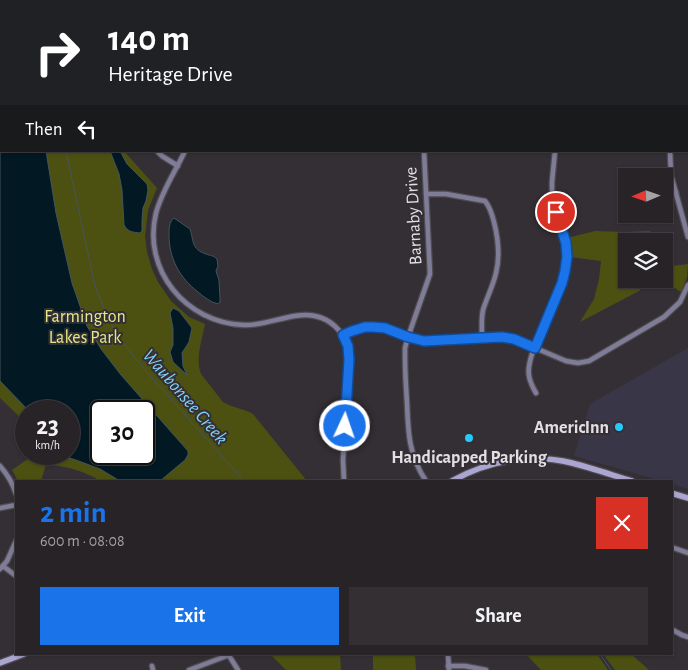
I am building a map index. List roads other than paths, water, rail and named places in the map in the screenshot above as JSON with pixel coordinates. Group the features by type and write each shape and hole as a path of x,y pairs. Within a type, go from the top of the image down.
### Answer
{"street":[{"path":"158,152 178,166"},
{"path":"185,152 161,197 156,214 154,235 156,254 162,272 174,292 190,307 214,320 242,325 256,325 298,315 310,315 326,320 343,335 348,346 349,360 343,460 344,480"},
{"name":"Barnaby Drive","path":"424,152 430,274 408,337 405,357 408,437 415,462 425,480"},
{"path":"536,393 530,384 529,365 562,283 567,257 566,243 552,193 555,152"},
{"path":"670,152 671,174 688,237"},
{"path":"426,194 446,194 485,201 490,207 496,229 498,250 496,272 484,309 482,338"},
{"path":"343,335 365,327 373,327 385,328 424,341 502,337 514,339 572,363 583,363 664,317 680,302 688,285"},
{"path":"454,480 489,464 539,458 572,463 629,480"},
{"path":"0,466 5,471 15,491"},
{"path":"673,494 688,498"},
{"path":"0,508 15,505"},
{"path":"15,543 7,561 1,568 15,575"},
{"path":"673,548 688,552"},
{"path":"673,630 682,636 688,637"},
{"path":"0,663 21,655"},
{"path":"189,670 226,655"},
{"path":"229,655 238,670"},
{"path":"448,655 448,668 465,666 486,670"}],"water":[{"path":"0,152 46,152 56,213 72,283 87,326 101,349 143,400 90,400 90,465 155,465 155,414 188,451 185,460 161,480 118,480 100,469 80,462 80,400 18,400 0,381"},
{"path":"110,152 121,152 127,164 147,184 148,190 143,208 142,231 140,233 130,231 124,225 119,174"},
{"path":"174,218 190,229 195,247 198,250 217,259 218,266 216,271 219,280 220,298 218,304 207,299 192,287 181,274 173,260 169,228"},
{"path":"173,308 179,311 192,328 189,342 182,353 183,366 187,375 173,362 170,352 173,345 173,328 170,313"}],"waterway":[{"name":"Waubonsee Creek","path":"66,152 95,286 118,337 243,480"},
{"name":"Waubonsee Creek","path":"601,655 611,670"}],"place":[{"name":"AmericInn","path":"619,427"},
{"name":"Handicapped Parking","path":"469,438"}],"park label":[{"name":"Farmington Lakes Park","path":"85,326"}]}
